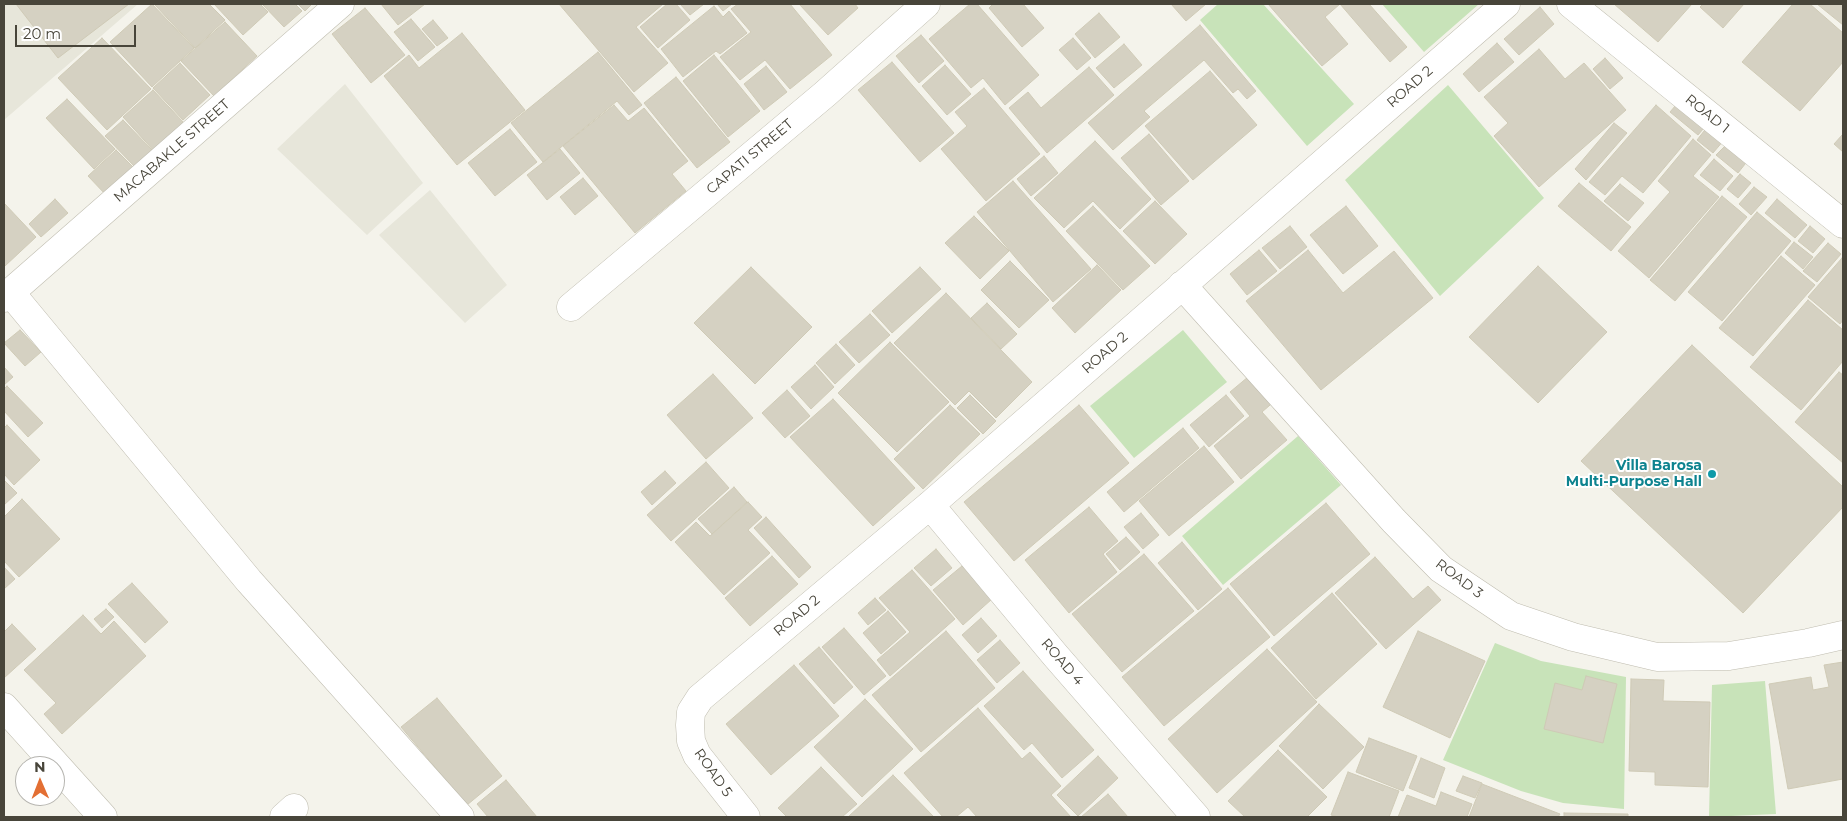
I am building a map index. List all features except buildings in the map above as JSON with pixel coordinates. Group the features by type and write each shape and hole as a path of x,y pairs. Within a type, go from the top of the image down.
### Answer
{"street":[{"name":"MACABAKLE STREET","path":"7,295 340,4"},
{"name":"CAPATI STREET","path":"571,307 825,94 926,4"},
{"name":"ROAD 2","path":"700,698 930,505 1506,4"},
{"name":"ROAD 1","path":"1571,4 1843,224"},
{"name":"ROAD 3","path":"1182,285 1394,521 1441,569 1511,616 1573,637 1657,657 1729,656 1808,643 1843,635"},
{"path":"7,295 249,581 460,817"},
{"name":"ROAD 4","path":"930,505 1055,655 1196,817"},
{"name":"ROAD 5","path":"700,698 691,712 691,741 697,755 746,817"},
{"path":"4,708 103,817"}],"shaded area":[{"path":"4,4 138,4 4,120"},
{"path":"345,84 423,183 367,235 277,149"},
{"path":"430,190 507,285 465,323 379,235"}],"green space":[{"path":"1218,4 1263,4 1354,104 1307,146 1200,20"},
{"path":"1382,4 1479,4 1424,52"},
{"path":"1448,85 1544,198 1440,296 1345,180"},
{"path":"1183,330 1227,382 1134,458 1090,406"},
{"path":"1298,436 1341,485 1223,585 1182,536"},
{"path":"1495,643 1541,661 1626,677 1624,809 1563,803 1521,791 1443,760"},
{"path":"1765,681 1776,814 1709,817 1712,685"}],"place":[{"name":"Villa Barosa Multi-Purpose Hall","path":"1712,474"}]}
